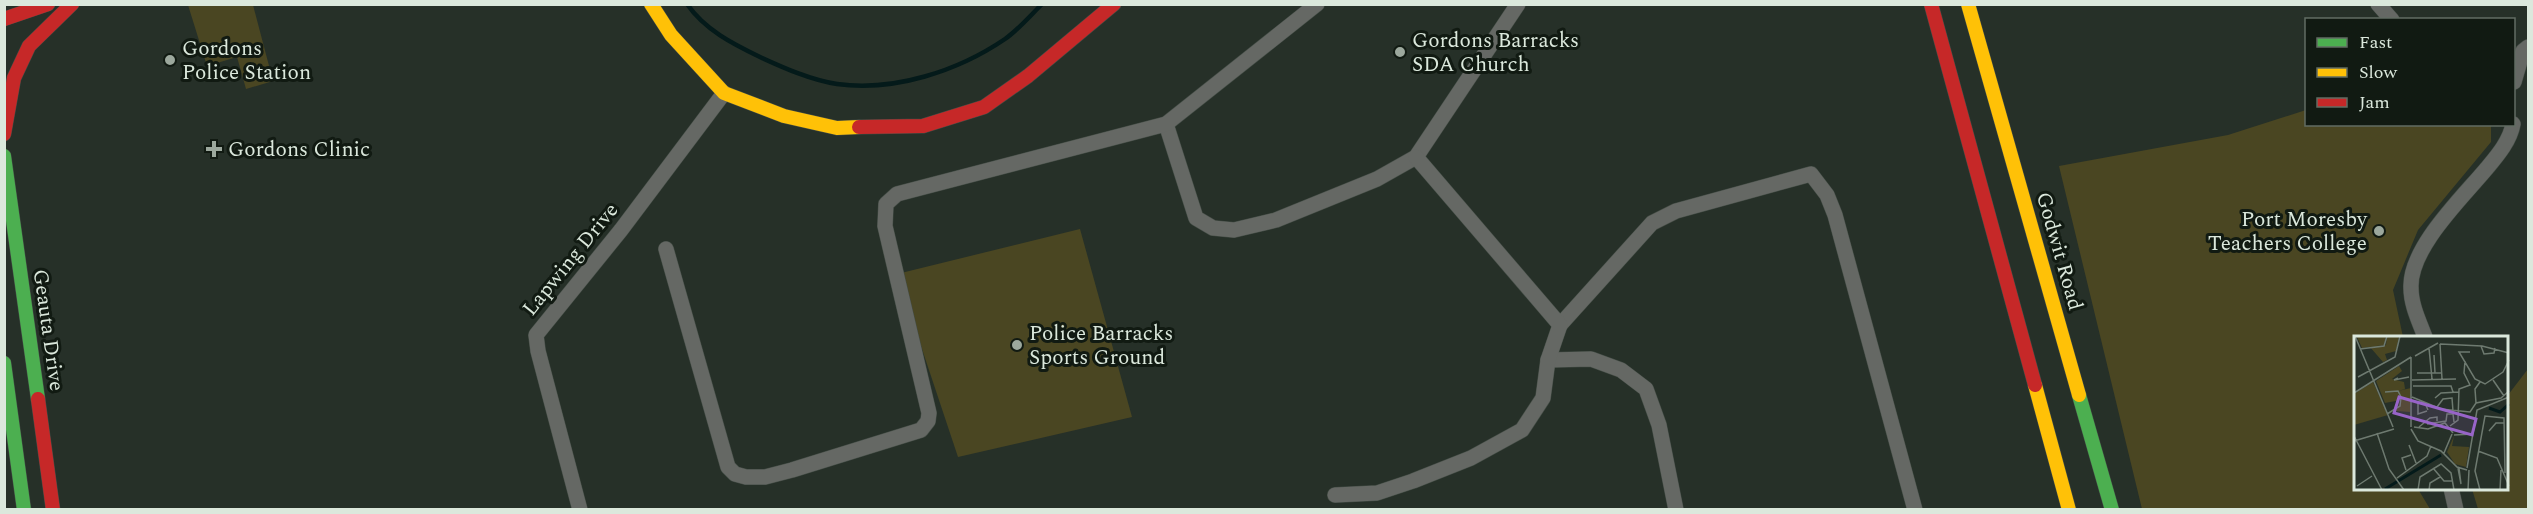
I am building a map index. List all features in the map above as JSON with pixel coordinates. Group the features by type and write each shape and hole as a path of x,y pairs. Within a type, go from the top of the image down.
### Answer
{"main road":[{"path":"7,15 48,4"},
{"path":"4,134 14,78 29,46 72,4"},
{"path":"651,4 671,34 724,93 784,116 837,128 923,126 984,106 1028,76 1114,4"},
{"path":"1931,4 2069,510"},
{"name":"Godwit Road","path":"1968,4 2112,510"},
{"name":"Geauta Drive","path":"4,156 53,510"},
{"path":"4,363 24,510"}],"street":[{"path":"666,249 728,467 735,474 746,477 765,477 921,430 928,421 929,413 885,226 886,204 897,194 1166,124 1317,4"},
{"path":"1166,124 1196,218 1213,228 1234,230 1276,220 1377,179 1416,157 1518,4"},
{"path":"2378,4 2390,18"},
{"path":"2515,78 2522,49"},
{"name":"Lapwing Drive","path":"580,510 538,351 536,335 621,230 724,93"},
{"path":"2425,336 2410,287 2414,266 2449,214 2501,151 2511,126"},
{"path":"1416,157 1560,325"},
{"path":"1335,495 1377,493 1413,482 1471,458 1522,430 1543,398 1548,360 1560,325 1652,223 1676,211 1810,174 1827,195 1835,215 1915,510"},
{"path":"1548,360 1591,359 1622,370 1646,389 1659,425 1676,510"},
{"path":"2451,490 2456,510"}],"shaded area":[{"path":"188,5 253,5 273,81 246,89 237,57 207,66"},
{"name":"Port Moresby Teachers College","path":"2305,110 2305,126 2491,126 2491,142 2418,230 2393,290 2403,336 2354,336 2354,490 2419,490 2430,509 2142,509 2059,166 2228,135"},
{"name":"Police Barracks Sports Ground","path":"1080,229 1132,417 958,457 897,274"},
{"path":"2528,369 2528,509 2478,509 2472,490 2509,490 2509,394"}],"waterway":[{"path":"687,4 711,29 760,57 817,80 859,86 903,82 967,61 1010,35 1042,4"}],"traffic: fast":[{"path":"4,156 38,399"},
{"path":"4,363 24,510"},
{"path":"2079,395 2112,510"}],"traffic: slow":[{"path":"651,4 671,35 724,93 784,116 837,128 859,127"},
{"path":"1968,4 2079,395"},
{"path":"2035,385 2069,510"}],"traffic: jam":[{"path":"4,19 48,4"},
{"path":"4,134 14,78 29,46 72,4"},
{"path":"859,127 923,126 984,107 1028,76 1114,4"},
{"path":"1931,4 2035,385"},
{"path":"38,399 53,510"}],"place":[{"name":"Gordons Barracks SDA Church","path":"1400,52"},
{"name":"Gordons Police Station","path":"170,60"},
{"name":"Gordons Clinic","path":"214,149"},
{"name":"Port Moresby Teachers College","path":"2379,231"},
{"name":"Police Barracks Sports Ground","path":"1017,345"}]}
